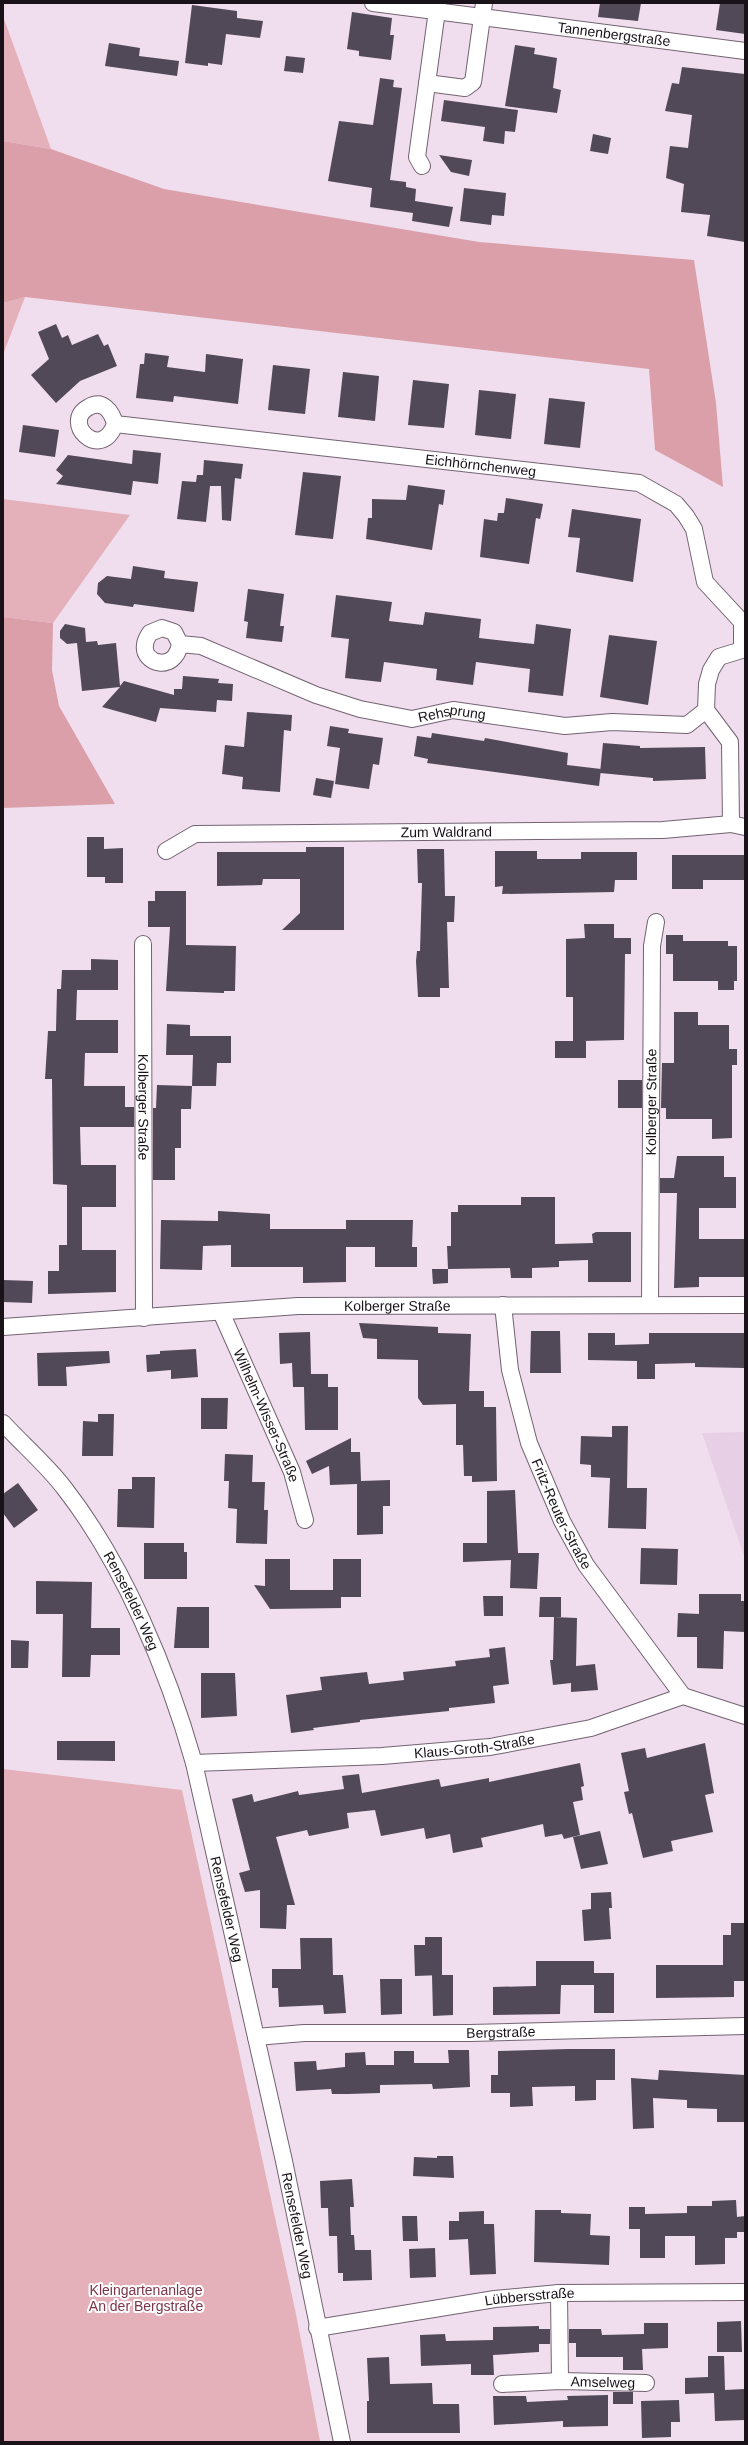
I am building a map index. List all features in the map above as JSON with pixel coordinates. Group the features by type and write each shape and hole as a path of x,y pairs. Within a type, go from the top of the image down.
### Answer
{"street":[{"name":"Tannenbergstraße","path":"374,3 483,10 745,51"},
{"path":"422,166 417,157 437,7"},
{"path":"427,83 465,88 474,82 483,10"},
{"name":"Eichhörnchenweg","path":"115,424 639,483 676,504 686,516 694,529 705,582 742,622 743,649"},
{"name":"Rehsprung","path":"180,644 201,646 316,695 360,709 412,719 453,710 565,726 612,722 687,725 706,710"},
{"path":"706,710 707,684 711,670 720,657 743,649"},
{"name":"Zum Waldrand","path":"166,851 195,834 663,830 738,826 730,742 706,710"},
{"name":"Kolberger Straße","path":"650,1305 652,946 656,922"},
{"name":"Kolberger Straße","path":"143,944 144,1318"},
{"name":"Fritz-Reuter-Straße","path":"502,1305 510,1370 529,1443 562,1521 594,1577 683,1696"},
{"name":"Kolberger Straße","path":"3,1327 298,1306 745,1305"},
{"name":"Wilhelm-Wisser-Straße","path":"221,1312 292,1472 305,1520"},
{"name":"Rensefelder Weg","path":"3,1423 65,1489 98,1539 127,1591 155,1651 179,1711 194,1763 256,2036 342,2442"},
{"path":"683,1696 745,1716"},
{"name":"Klaus-Groth-Straße","path":"194,1763 382,1756 490,1747 591,1728 683,1696"},
{"name":"Bergstraße","path":"256,2036 304,2033 470,2033 745,2026"},
{"name":"Lübbersstraße","path":"317,2328 495,2299 559,2293 745,2292"},
{"name":"Amselweg","path":"559,2293 560,2381"},
{"name":"Amselweg","path":"502,2384 560,2381 646,2383"}],"shaded area":[{"path":"3,141 51,149 164,189 479,242 694,260 716,403 723,487 655,450 649,369 25,297 3,303"},
{"path":"3,617 53,623 52,670 59,706 115,804 3,808"},
{"path":"745,1432 745,1559 702,1433"}],"green space":[{"path":"3,16 51,149 3,141"},
{"path":"25,297 4,352 3,357 3,303"},
{"path":"3,499 130,515 53,623 3,617"},
{"name":"Kleingartenanlage An der Bergstraße","path":"3,1769 182,1790 296,2314 320,2441 3,2442"}],"building":[{"path":"600,3 641,3 638,21 598,17"},
{"path":"720,3 745,3 745,34 716,30"},
{"path":"192,5 237,11 237,18 263,21 260,38 226,34 222,65 208,63 208,66 185,63"},
{"path":"352,12 392,18 390,35 394,35 391,60 359,56 359,51 347,49"},
{"path":"109,43 140,48 139,56 179,61 177,76 105,66"},
{"path":"515,45 535,48 534,54 557,58 553,88 561,90 557,113 505,106"},
{"path":"286,56 305,58 303,73 284,71"},
{"path":"682,67 745,74 745,242 707,236 710,215 681,212 684,184 666,178 670,146 688,148 692,115 665,111 672,83 679,84"},
{"path":"380,78 394,80 393,87 402,88 390,180 406,182 406,187 416,189 415,201 453,207 449,227 412,221 413,213 370,207 372,188 328,181 339,121 373,125"},
{"path":"444,100 518,110 515,132 505,131 504,144 483,141 485,127 441,121"},
{"path":"593,134 611,138 608,154 590,151"},
{"path":"439,155 472,160 469,176 451,172"},
{"path":"464,188 506,193 504,216 492,215 491,225 460,221"},
{"path":"56,324 62,338 68,335 72,345 98,334 104,346 108,344 117,366 80,381 56,403 31,375 49,359 38,332"},
{"path":"145,353 169,356 167,367 205,372 206,354 243,359 238,404 174,396 173,402 136,398 140,364 144,364"},
{"path":"273,365 310,369 305,414 268,410"},
{"path":"343,372 379,376 375,421 338,417"},
{"path":"413,380 449,384 444,428 408,425"},
{"path":"479,390 516,394 511,439 475,435"},
{"path":"549,398 585,402 580,448 544,444"},
{"path":"23,425 59,430 55,457 19,452"},
{"path":"133,450 161,453 158,484 133,481 131,495 56,484 63,476 56,470 68,455 132,464"},
{"path":"204,460 243,464 241,479 235,478 231,521 222,520 221,486 210,486 206,522 177,519 182,481 196,482 197,475 203,475"},
{"path":"303,472 341,476 333,539 295,535"},
{"path":"408,485 445,490 443,505 439,504 432,550 366,539 368,518 372,518 372,499 406,500"},
{"path":"506,498 543,504 540,519 536,518 529,564 480,557 484,519 497,521 498,513 504,513"},
{"path":"572,509 641,519 633,582 576,572 580,538 568,537"},
{"path":"133,566 165,571 164,578 198,582 194,612 134,604 133,607 105,603 97,594 98,583 107,576 131,579"},
{"path":"248,589 284,594 280,626 284,626 282,642 246,638 248,622 244,621"},
{"path":"336,595 392,602 389,621 423,625 425,612 481,619 479,638 534,644 536,624 571,629 563,696 528,692 530,669 476,662 473,685 436,680 437,669 384,662 381,682 345,678 349,639 331,637"},
{"path":"65,624 85,628 86,642 97,641 98,645 116,643 120,686 124,681 174,695 174,689 182,689 183,676 219,679 218,683 233,684 232,701 217,700 216,712 160,708 156,722 102,707 120,687 82,691 77,643 67,644 60,638 60,631"},
{"path":"609,635 657,641 648,705 600,697"},
{"path":"247,712 292,715 291,731 284,730 280,792 242,789 243,777 222,774 225,745 244,747"},
{"path":"330,726 349,729 348,733 383,738 379,765 373,764 369,789 335,784 340,748 327,746"},
{"path":"432,733 484,741 485,738 568,753 567,765 601,769 599,786 427,763 428,759 414,756 417,736 431,738"},
{"path":"603,743 640,746 640,748 705,747 706,779 653,781 653,778 600,773"},
{"path":"316,778 334,781 331,798 313,795"},
{"path":"87,837 104,837 104,849 123,848 123,883 105,883 105,877 87,877"},
{"path":"306,847 344,847 344,930 282,930 300,913 300,879 263,879 262,885 217,886 217,852 306,852"},
{"path":"417,849 444,849 445,896 455,896 454,922 447,922 449,988 440,988 440,997 418,997 416,961 417,951 420,951 422,883 418,883"},
{"path":"495,851 537,851 537,859 581,859 581,852 637,852 637,880 615,880 614,892 502,894 503,886 495,887"},
{"path":"672,855 745,855 745,880 703,880 703,889 672,889"},
{"path":"155,891 186,891 186,945 236,946 235,991 224,991 224,993 166,991 170,927 148,927 148,901 155,901"},
{"path":"584,924 614,924 614,938 631,938 631,954 625,954 624,1040 582,1041 586,1041 586,1058 555,1058 555,1041 573,1041 573,997 566,997 566,939 585,938"},
{"path":"666,935 683,935 683,941 728,941 728,946 737,946 737,981 734,981 734,990 718,990 718,981 673,981 673,954 666,954"},
{"path":"91,959 118,960 118,990 77,990 76,1020 118,1020 118,1053 85,1053 84,1086 125,1086 125,1107 134,1107 134,1127 80,1127 81,1165 116,1165 116,1207 82,1207 82,1250 116,1250 116,1292 48,1294 48,1271 59,1271 59,1245 67,1245 67,1185 53,1184 52,1079 45,1079 48,1031 56,1031 57,989 61,989 62,970 91,970"},
{"path":"674,1012 698,1012 698,1025 729,1025 729,1049 737,1049 737,1065 732,1065 732,1138 712,1139 712,1119 666,1119 666,1108 661,1108 662,1063 674,1063"},
{"path":"167,1024 190,1025 190,1036 231,1036 231,1063 217,1063 216,1086 192,1086 193,1055 166,1055"},
{"path":"618,1080 642,1080 642,1108 618,1108"},
{"path":"157,1085 192,1086 191,1109 181,1109 181,1148 175,1148 175,1180 153,1180 153,1108 156,1108"},
{"path":"677,1156 724,1156 724,1177 736,1177 736,1208 699,1208 699,1239 744,1239 744,1277 699,1277 699,1287 674,1288 677,1193 660,1193 660,1178 674,1178"},
{"path":"521,1197 555,1197 555,1244 593,1243 592,1234 596,1232 631,1232 631,1282 588,1282 588,1260 559,1261 559,1267 532,1268 532,1278 511,1278 510,1268 448,1269 447,1246 451,1246 451,1212 458,1212 458,1205 521,1205"},
{"path":"218,1211 270,1214 270,1229 346,1229 346,1220 413,1220 412,1247 417,1247 417,1267 375,1267 375,1247 346,1247 346,1282 303,1283 303,1267 231,1267 231,1245 203,1246 202,1270 160,1269 161,1220 218,1221"},
{"path":"432,1269 448,1269 448,1283 433,1284"},
{"path":"3,1280 33,1281 32,1303 3,1302"},
{"path":"359,1323 438,1327 438,1333 471,1334 469,1391 484,1391 484,1407 496,1407 497,1481 472,1482 472,1476 464,1476 463,1445 456,1445 456,1404 423,1405 418,1398 418,1360 377,1359 377,1339 363,1338"},
{"path":"531,1331 560,1331 561,1373 530,1373"},
{"path":"310,1332 311,1374 328,1374 328,1387 338,1387 338,1430 305,1430 304,1387 293,1387 292,1363 280,1364 279,1333"},
{"path":"588,1333 615,1333 615,1345 649,1344 649,1333 744,1333 745,1368 695,1367 695,1363 655,1364 655,1379 637,1379 637,1361 588,1360"},
{"path":"196,1349 198,1377 171,1379 171,1370 147,1372 146,1355 160,1354 160,1351"},
{"path":"109,1351 110,1363 66,1367 67,1386 38,1386 37,1353"},
{"path":"201,1398 228,1398 227,1429 201,1429"},
{"path":"98,1414 114,1414 113,1456 82,1456 83,1421 98,1422"},
{"path":"612,1426 628,1426 627,1488 647,1488 646,1529 608,1528 610,1478 591,1477 591,1465 580,1464 581,1436 612,1437"},
{"path":"351,1438 351,1452 360,1452 361,1481 390,1480 390,1506 383,1506 383,1534 357,1535 357,1484 330,1485 329,1466 312,1474 306,1461"},
{"path":"225,1454 253,1455 252,1482 265,1482 264,1510 268,1510 267,1544 236,1543 237,1509 228,1508 229,1481 224,1481"},
{"path":"132,1477 155,1477 154,1528 117,1527 118,1489 132,1489"},
{"path":"18,1483 38,1510 14,1528 3,1513 3,1494"},
{"path":"515,1490 518,1553 539,1553 537,1589 510,1588 511,1560 463,1562 463,1543 487,1543 487,1491"},
{"path":"144,1543 184,1543 184,1552 187,1552 187,1579 144,1579"},
{"path":"641,1548 678,1549 677,1585 640,1584"},
{"path":"265,1559 290,1559 290,1590 333,1590 333,1559 361,1559 361,1597 341,1597 341,1608 270,1609 254,1585 265,1586"},
{"path":"36,1581 92,1582 91,1628 120,1628 120,1655 91,1655 90,1677 62,1677 63,1614 36,1614"},
{"path":"699,1594 741,1594 741,1601 745,1601 745,1632 724,1631 723,1669 697,1668 697,1637 677,1637 678,1613 699,1614"},
{"path":"483,1596 503,1596 503,1616 484,1616"},
{"path":"540,1597 561,1597 561,1617 539,1617"},
{"path":"177,1607 209,1607 209,1648 174,1648"},
{"path":"554,1617 577,1618 576,1666 595,1664 598,1690 571,1692 571,1683 553,1685 550,1660 553,1660"},
{"path":"11,1640 29,1641 28,1668 11,1668"},
{"path":"505,1647 509,1684 493,1686 495,1703 449,1708 449,1711 360,1720 360,1722 313,1728 314,1730 291,1733 286,1695 322,1690 320,1677 367,1672 369,1684 404,1680 403,1672 456,1666 455,1661 490,1657 489,1649"},
{"path":"201,1673 235,1673 237,1716 201,1718"},
{"path":"57,1741 115,1741 115,1761 57,1760"},
{"path":"705,1743 714,1793 705,1795 713,1832 671,1841 673,1851 643,1858 632,1813 629,1814 624,1792 629,1791 621,1753 645,1748 647,1758"},
{"path":"580,1763 584,1786 581,1787 583,1800 573,1802 580,1835 564,1839 562,1834 545,1837 543,1824 481,1838 483,1847 453,1853 450,1834 426,1839 424,1828 381,1836 375,1810 347,1813 349,1828 309,1836 307,1830 276,1837 295,1905 287,1905 286,1929 260,1928 260,1890 245,1892 239,1873 250,1870 232,1799 252,1794 254,1802 298,1791 299,1795 344,1789 342,1776 359,1774 362,1793 439,1779 441,1787 489,1778 489,1782"},
{"path":"600,1831 608,1864 581,1869 573,1837"},
{"path":"611,1892 612,1908 609,1908 611,1939 584,1941 582,1910 591,1909 591,1893"},
{"path":"731,1923 745,1923 745,1981 734,1981 734,1997 656,1998 656,1965 723,1965 723,1935 731,1935"},
{"path":"425,1937 442,1937 442,1975 415,1976 414,1945 425,1945"},
{"path":"300,1938 332,1938 333,1975 343,1975 346,2013 324,2014 323,2005 279,2007 278,1988 272,1988 272,1969 301,1969"},
{"path":"536,1961 594,1961 594,1985 561,1985 560,2014 493,2015 493,1987 536,1986"},
{"path":"594,1973 614,1973 614,2013 594,2013"},
{"path":"432,1975 453,1975 453,2015 433,2016"},
{"path":"380,1979 402,1979 402,2014 381,2015"},
{"path":"615,2049 615,2080 596,2080 596,2100 575,2101 575,2086 532,2087 533,2106 510,2107 510,2093 491,2093 491,2075 498,2075 498,2051"},
{"path":"448,2050 469,2050 470,2087 433,2089 432,2084 380,2085 380,2093 348,2094 332,2094 331,2089 296,2091 294,2062 316,2061 317,2070 345,2067 345,2053 365,2052 366,2065 394,2065 394,2051 414,2051 414,2063 449,2063"},
{"path":"659,2070 745,2075 745,2122 717,2122 717,2109 687,2108 687,2100 653,2098 654,2128 633,2129 631,2078 658,2080"},
{"path":"437,2156 453,2156 454,2178 413,2176 414,2157 437,2158"},
{"path":"352,2179 354,2207 350,2207 351,2235 354,2235 355,2250 371,2250 372,2280 343,2281 343,2273 338,2273 337,2236 329,2236 328,2208 321,2208 320,2181"},
{"path":"736,2200 737,2217 745,2216 745,2232 737,2232 737,2238 725,2238 725,2264 695,2265 695,2236 665,2236 665,2258 640,2258 640,2229 629,2229 629,2207 645,2207 645,2214 687,2213 687,2206 712,2206 712,2201"},
{"path":"535,2210 561,2210 561,2213 591,2214 590,2235 610,2236 609,2265 534,2262"},
{"path":"484,2211 484,2224 494,2224 496,2274 470,2275 468,2239 449,2240 449,2221 459,2221 459,2212"},
{"path":"402,2216 417,2216 418,2241 403,2241"},
{"path":"435,2248 436,2277 410,2278 409,2249"},
{"path":"741,2321 742,2352 717,2352 717,2322"},
{"path":"644,2323 668,2323 668,2348 642,2349 643,2370 623,2370 623,2357 576,2357 576,2343 569,2343 569,2329 601,2329 602,2335 644,2334"},
{"path":"539,2326 539,2329 550,2329 550,2344 539,2344 539,2352 493,2355 494,2375 471,2375 471,2364 421,2366 420,2335 445,2334 446,2341 493,2340 493,2327"},
{"path":"708,2356 724,2356 725,2390 744,2389 745,2420 715,2421 714,2393 685,2394 685,2378 708,2377"},
{"path":"389,2357 390,2384 432,2383 433,2404 459,2404 460,2433 367,2433 367,2401 369,2401 367,2358"},
{"path":"613,2392 633,2392 633,2404 613,2404"},
{"path":"608,2395 608,2426 563,2427 563,2421 494,2425 493,2396 526,2396 527,2402 568,2400 567,2396"},
{"path":"679,2400 680,2422 671,2422 671,2437 642,2438 641,2401"}]}
